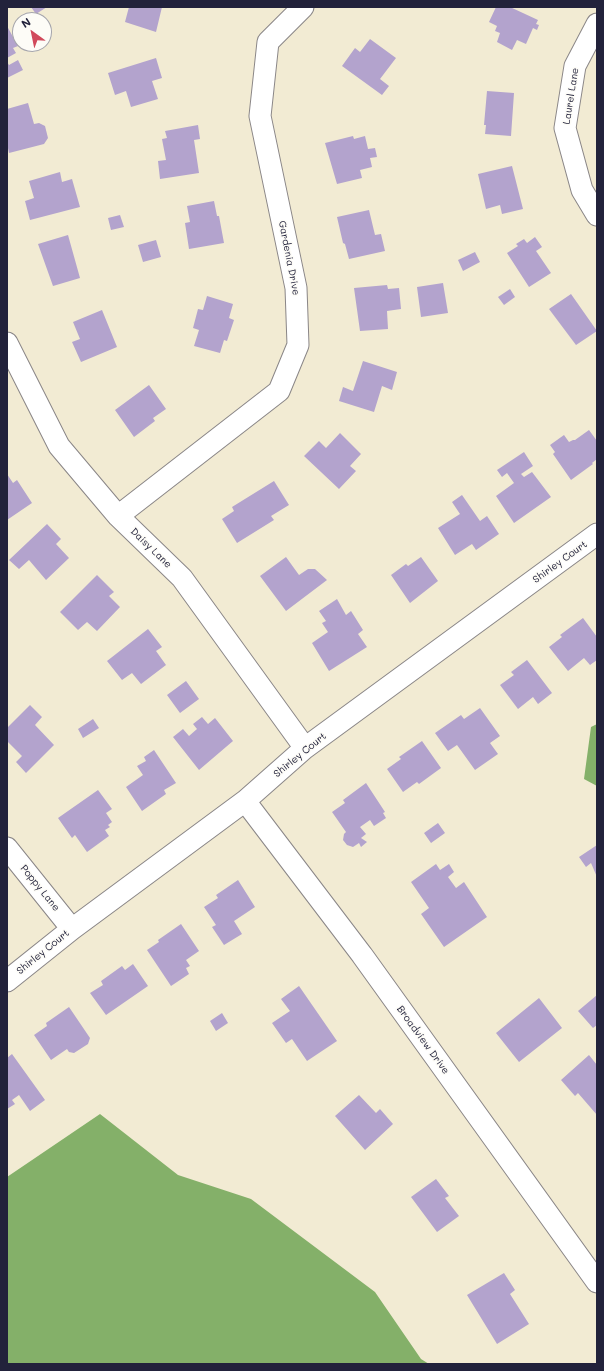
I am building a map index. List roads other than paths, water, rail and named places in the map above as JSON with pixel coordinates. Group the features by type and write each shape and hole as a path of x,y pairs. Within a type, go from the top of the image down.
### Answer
{"street":[{"name":"Gardenia Drive","path":"118,516 279,391 298,345 296,288 260,116 268,42 303,7"},
{"name":"Laurel Lane","path":"597,24 575,66 565,128 582,190 597,215"},
{"name":"Daisy Lane","path":"7,343 59,446 118,516 182,578 305,748"},
{"name":"Shirley Court","path":"7,981 72,929 245,801 305,748 597,534"},
{"name":"Broadview Drive","path":"245,801 366,962 597,1282"},
{"name":"Poppy Lane","path":"7,848 72,929"}]}
